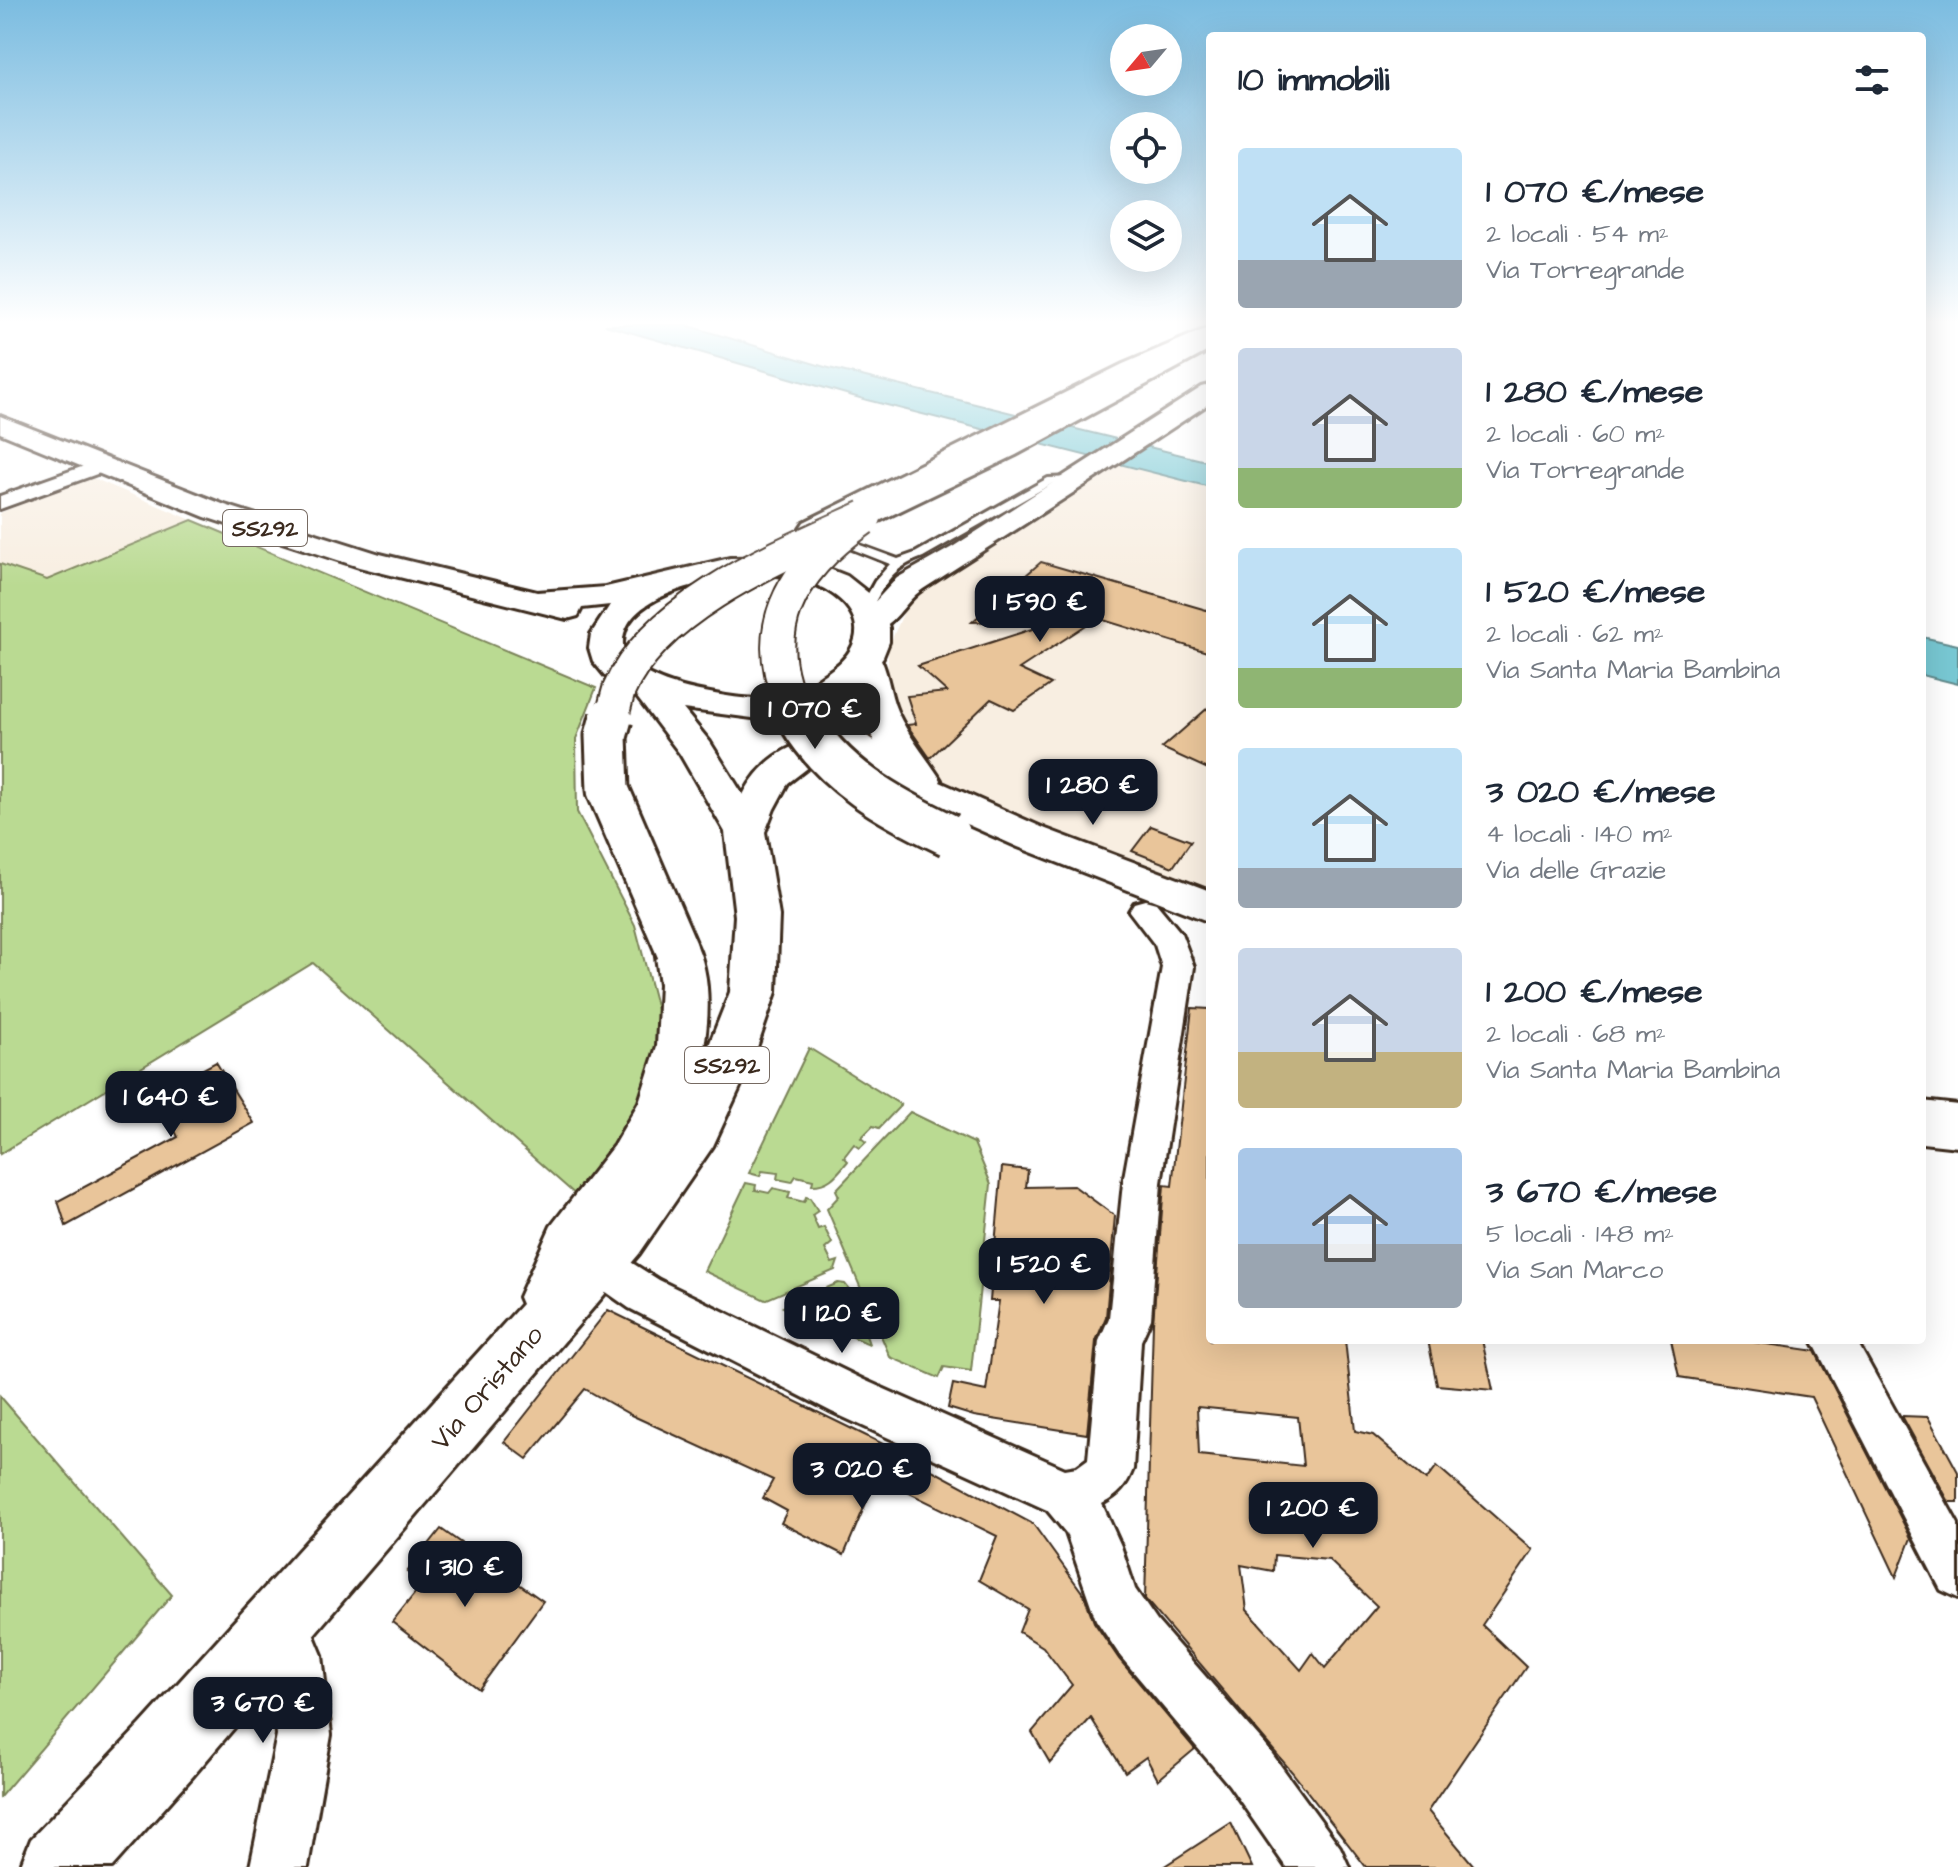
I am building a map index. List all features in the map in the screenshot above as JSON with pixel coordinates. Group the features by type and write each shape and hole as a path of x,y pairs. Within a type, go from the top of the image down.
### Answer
{"main road":[{"path":"1055,412 989,442 854,527 820,553 788,597 780,626 782,671 800,720 837,766 890,805 1032,838 1206,905"},
{"path":"534,1333 567,1249 631,1164 658,1119 677,1073 685,1021 682,972 677,950 608,790 604,765 605,739 622,684 648,646 714,592 854,527 1007,449 1065,412"},
{"path":"951,819 903,759 867,679 865,659 872,635 869,615 908,585 957,557 1178,412"},
{"name":"SS292","path":"0,424 215,511 370,561 540,601 580,614 609,636"},
{"path":"724,566 854,527"},
{"name":"SS292","path":"540,601 606,596 724,566 763,564 799,569 842,586 869,615"},
{"name":"SS292","path":"680,577 633,600 614,622 609,636 606,650 613,666 646,686 696,702 753,707 799,706 865,659"},
{"name":"Via Oristano","path":"646,686 697,750 748,823"},
{"path":"799,706 917,787 951,819 1145,911 1206,932"},
{"name":"Via Oristano","path":"59,1867 282,1620 619,1236 695,1131 729,1059 753,992 757,916 748,823 750,778 799,706"},
{"path":"748,823 771,780 796,757 828,747 865,750"},
{"path":"1926,1122 1958,1126"}],"street":[{"path":"0,503 48,482 64,480 101,466"},
{"path":"1064,1493 1100,1480 1110,1469 1114,1449 1120,1341 1130,1319 1142,1183 1178,967 1170,941 1145,911"},
{"path":"596,1262 644,1294 726,1336 869,1406 1064,1493 1083,1516 1097,1546 1114,1602 1139,1639 1248,1766 1320,1867"},
{"path":"1835,1344 1958,1573"},
{"path":"279,1867 304,1735 296,1655 282,1620"}],"lane":[{"path":"869,615 881,581 895,562 919,555 1051,480 1081,476"},
{"path":"799,569 854,527 895,562"}],"shaded area":[{"path":"1118,463 1206,486 1206,892 1059,837 926,771 888,699 888,648 906,607 922,592"},
{"path":"88,476 192,520 46,580 0,564 0,513"}],"green space":[{"path":"192,520 596,688 576,739 577,812 635,925 666,1044 653,1086 586,1204 313,963 0,1154 0,564 47,580"},
{"path":"809,1048 901,1105 879,1128 873,1126 861,1138 866,1142 860,1148 854,1144 844,1157 848,1161 824,1183 812,1185 813,1180 796,1176 792,1182 777,1179 778,1173 762,1171 760,1176 749,1173"},
{"path":"910,1112 974,1143 991,1184 971,1371 944,1367 939,1378 890,1357 827,1209 839,1196 836,1190"},
{"path":"746,1183 756,1185 755,1190 769,1193 773,1188 790,1192 788,1198 804,1202 806,1197 810,1198 818,1211 812,1215 818,1229 824,1227 832,1243 825,1249 832,1263 838,1261 835,1270 765,1300 704,1271"},
{"path":"838,1283 845,1284 849,1289 843,1294 850,1310 856,1307 869,1344 783,1307 804,1297 807,1302 826,1294 824,1289"},
{"path":"0,1396 172,1595 0,1797"}],"water":[{"path":"915,412 1008,412 1206,461 1206,486"},
{"path":"1926,638 1958,645 1958,684 1926,676"}],"building":[{"path":"1041,562 1206,610 1206,652 1097,618 1019,669 1051,684 1014,710 991,699 930,758 907,725 916,724 907,696 947,692 918,666 1060,620 972,622"},
{"path":"1206,710 1206,768 1162,748"},
{"path":"1151,826 1191,841 1173,867 1132,851"},
{"path":"1192,1008 1206,1009 1206,1344 1345,1344 1355,1431 1373,1435 1426,1480 1437,1466 1533,1550 1482,1625 1526,1667 1428,1811 1475,1867 1366,1867 1292,1772 1145,1599 1153,1323 1164,1185 1172,1186","holes":["1197,1407 1298,1417 1303,1466 1199,1455","1274,1555 1329,1560 1377,1606 1325,1668 1313,1653 1301,1670 1247,1610 1241,1565 1273,1571"]},
{"path":"216,1062 254,1123 66,1226 58,1201 178,1137 157,1094"},
{"path":"1002,1167 1028,1170 1026,1187 1074,1186 1115,1216 1106,1317 1096,1341 1087,1434 974,1416 948,1408 953,1384 986,1391 999,1301 990,1301"},
{"path":"608,1310 889,1447 1033,1524 1084,1595 1094,1622 1119,1659 1195,1749 1158,1780 1146,1757 1125,1772 1091,1718 1050,1763 1032,1732 1072,1685 1043,1647 1019,1632 1028,1609 979,1580 997,1536 877,1477 844,1555 781,1523 787,1511 763,1498 773,1480 631,1415 585,1389 527,1459 504,1442"},
{"path":"1429,1344 1483,1344 1493,1390 1437,1385"},
{"path":"1672,1344 1767,1344 1815,1351 1911,1538 1896,1577 1811,1397 1679,1377"},
{"path":"1902,1416 1928,1417 1958,1472 1958,1502 1949,1502"},
{"path":"441,1529 543,1601 479,1689 392,1622 423,1583 407,1572"},
{"path":"1231,1823 1252,1867 1163,1867"}]}
